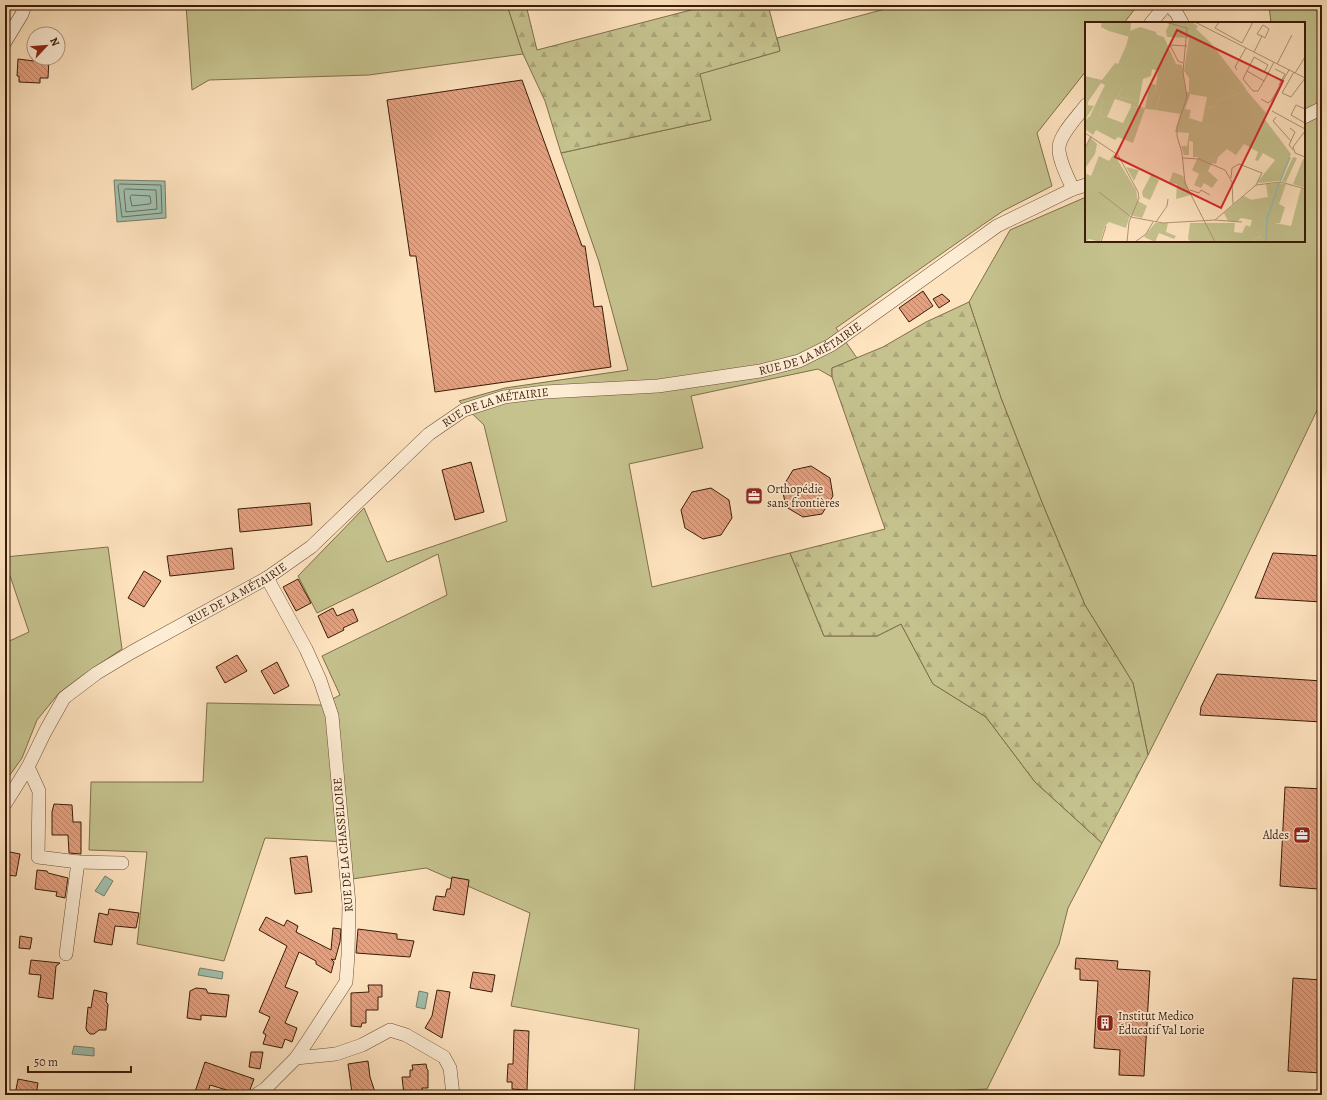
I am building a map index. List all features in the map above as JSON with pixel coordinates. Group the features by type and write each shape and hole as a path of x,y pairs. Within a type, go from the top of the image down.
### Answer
{"street":[{"path":"5,42 22,14 25,5"},
{"path":"1152,22 1168,5 1177,14 1181,22"},
{"path":"1073,189 1062,162 1059,148 1062,136 1085,106"},
{"path":"1305,117 1322,108"},
{"name":"RUE DE LA MÉTAIRIE","path":"5,804 28,767 64,698 97,673 132,652 267,578 311,547 429,434 464,410 504,397 545,392 658,386 760,371 799,361 831,345 997,226 1085,184"},
{"name":"RUE DE LA CHASSELOIRE","path":"256,1095 265,1089 296,1058 346,982 348,955 349,904 332,716 320,680 306,649 267,578"},
{"path":"28,767 39,791 38,857 78,862 122,863"},
{"path":"66,954 78,862"},
{"path":"296,1058 336,1054 362,1045 390,1030 406,1035 444,1057 450,1068 452,1095"}],"green space":[{"path":"186,5 507,5 523,54 369,75 209,80 192,90"},
{"path":"507,5 526,5 537,50 710,5 768,5 780,51 700,74 711,120 561,153 545,101 523,54"},
{"path":"900,5 1138,5 1125,22 1085,22 1085,72 1037,133 1052,186 1003,211 836,328 857,358 832,368 832,377 818,369 691,396 703,448 629,464 652,587 790,553 824,636 877,636 901,624 933,684 986,717 1035,782 1102,843 1068,908 1059,944 987,1089 943,1091 940,1095 634,1095 639,1029 511,1006 530,913 426,868 352,879 348,842 265,838 224,961 137,944 147,852 89,850 91,782 203,782 207,703 321,705 340,695 322,656 447,595 438,554 317,613 298,576 364,508 387,562 507,521 484,425 459,401 505,388 628,370 599,262 561,153 711,120 699,74 780,51 777,38"},
{"path":"1269,5 1322,5 1322,400 1223,606 1148,755 1133,683 1085,605 1043,505 1001,398 969,302 1010,230 1085,197 1085,242 1305,242 1305,22 1271,22"},
{"path":"969,302 1001,398 1043,505 1085,605 1133,683 1148,755 1102,843 1035,782 986,717 933,684 901,624 877,636 824,636 790,553 885,529 832,377 832,368 883,347 926,322"},
{"path":"108,547 122,649 59,693 37,720 22,758 5,782 5,643 29,632 5,561 5,557"}],"water":[{"path":"114,180 165,181 166,218 117,222"},
{"path":"105,876 113,881 104,896 95,891"},
{"path":"200,968 223,972 222,979 198,975"},
{"path":"419,991 428,993 425,1009 416,1007"},
{"path":"74,1046 94,1048 94,1056 72,1054"}],"building":[{"path":"18,59 26,60 26,66 49,66 48,78 40,78 40,83 19,82 19,76 17,76"},
{"path":"522,80 582,246 585,246 594,307 602,306 611,367 435,392 416,256 410,256 387,100"},
{"path":"923,291 933,306 909,322 899,308"},
{"path":"942,294 950,301 939,308 933,299"},
{"path":"471,462 484,512 455,520 442,470"},
{"path":"811,466 830,478 833,496 822,514 803,517 786,507 782,488 793,470"},
{"path":"711,488 729,500 732,518 721,535 703,539 685,528 681,510 692,492"},
{"path":"310,503 312,525 240,532 238,509"},
{"path":"232,548 234,569 170,576 167,556"},
{"path":"1273,553 1322,556 1322,602 1255,598"},
{"path":"144,571 161,581 144,607 128,598"},
{"path":"298,579 311,603 296,611 283,587"},
{"path":"333,608 337,616 353,609 358,621 343,628 344,630 328,638 318,616"},
{"path":"237,655 247,671 225,683 216,667"},
{"path":"277,662 289,686 274,694 261,671"},
{"path":"1217,674 1322,681 1322,722 1200,715 1201,707"},
{"name":"Aldes","path":"1285,787 1322,789 1322,888 1280,886"},
{"path":"54,804 72,805 73,822 81,822 81,854 69,853 68,835 52,835 52,812"},
{"path":"5,851 20,854 16,876 5,875"},
{"path":"307,856 312,892 295,894 290,858"},
{"path":"37,870 47,871 48,873 68,878 65,898 56,896 57,892 35,889"},
{"path":"452,877 469,880 464,915 433,910 436,896 445,897 447,889 450,889"},
{"path":"109,909 139,913 136,928 115,926 112,945 94,942 99,913 108,915"},
{"path":"266,917 284,926 287,920 298,926 296,932 331,950 333,928 341,929 340,942 335,960 331,959 334,962 331,973 316,964 316,961 299,952 285,987 298,992 285,1023 297,1028 292,1042 285,1039 282,1048 263,1044 266,1035 263,1033 270,1017 259,1012 287,946 259,930"},
{"path":"358,929 397,934 397,939 414,941 410,957 356,953"},
{"path":"20,936 32,938 30,949 19,948"},
{"name":"Institut Medico Éducatif Val Lorie","path":"1076,958 1118,961 1117,969 1150,971 1144,1076 1119,1075 1120,1050 1094,1048 1098,981 1080,980 1080,969 1075,969"},
{"path":"31,960 60,963 56,966 53,999 38,997 41,975 29,974"},
{"path":"473,972 495,975 492,992 470,988"},
{"path":"1293,978 1322,980 1322,1073 1288,1071"},
{"path":"368,985 382,985 382,997 378,997 378,1010 366,1010 366,1023 362,1023 361,1027 351,1026 351,993 369,992"},
{"path":"196,988 206,989 208,993 229,995 226,1017 201,1015 201,1020 187,1018 190,991"},
{"path":"94,990 107,993 106,1002 108,1004 106,1030 99,1030 94,1034 90,1034 86,1028 88,1007 91,1008"},
{"path":"437,990 450,992 442,1038 425,1028 432,1016"},
{"path":"514,1030 529,1031 527,1090 512,1089 512,1082 507,1082 508,1064 513,1064"},
{"path":"251,1052 263,1052 260,1069 249,1067"},
{"path":"368,1061 370,1077 376,1095 352,1093 348,1064"},
{"path":"205,1062 254,1079 248,1095 243,1095 210,1085 208,1093 194,1095"},
{"path":"426,1064 428,1070 428,1088 422,1088 422,1095 404,1095 402,1077 410,1077 410,1070 413,1070 412,1065"},
{"path":"18,1079 38,1083 36,1095 15,1095"}],"place":[{"name":"Orthopédie sans frontières","path":"754,496"},
{"name":"Aldes","path":"1302,835"},
{"name":"Institut Medico Éducatif Val Lorie","path":"1105,1023"}]}
